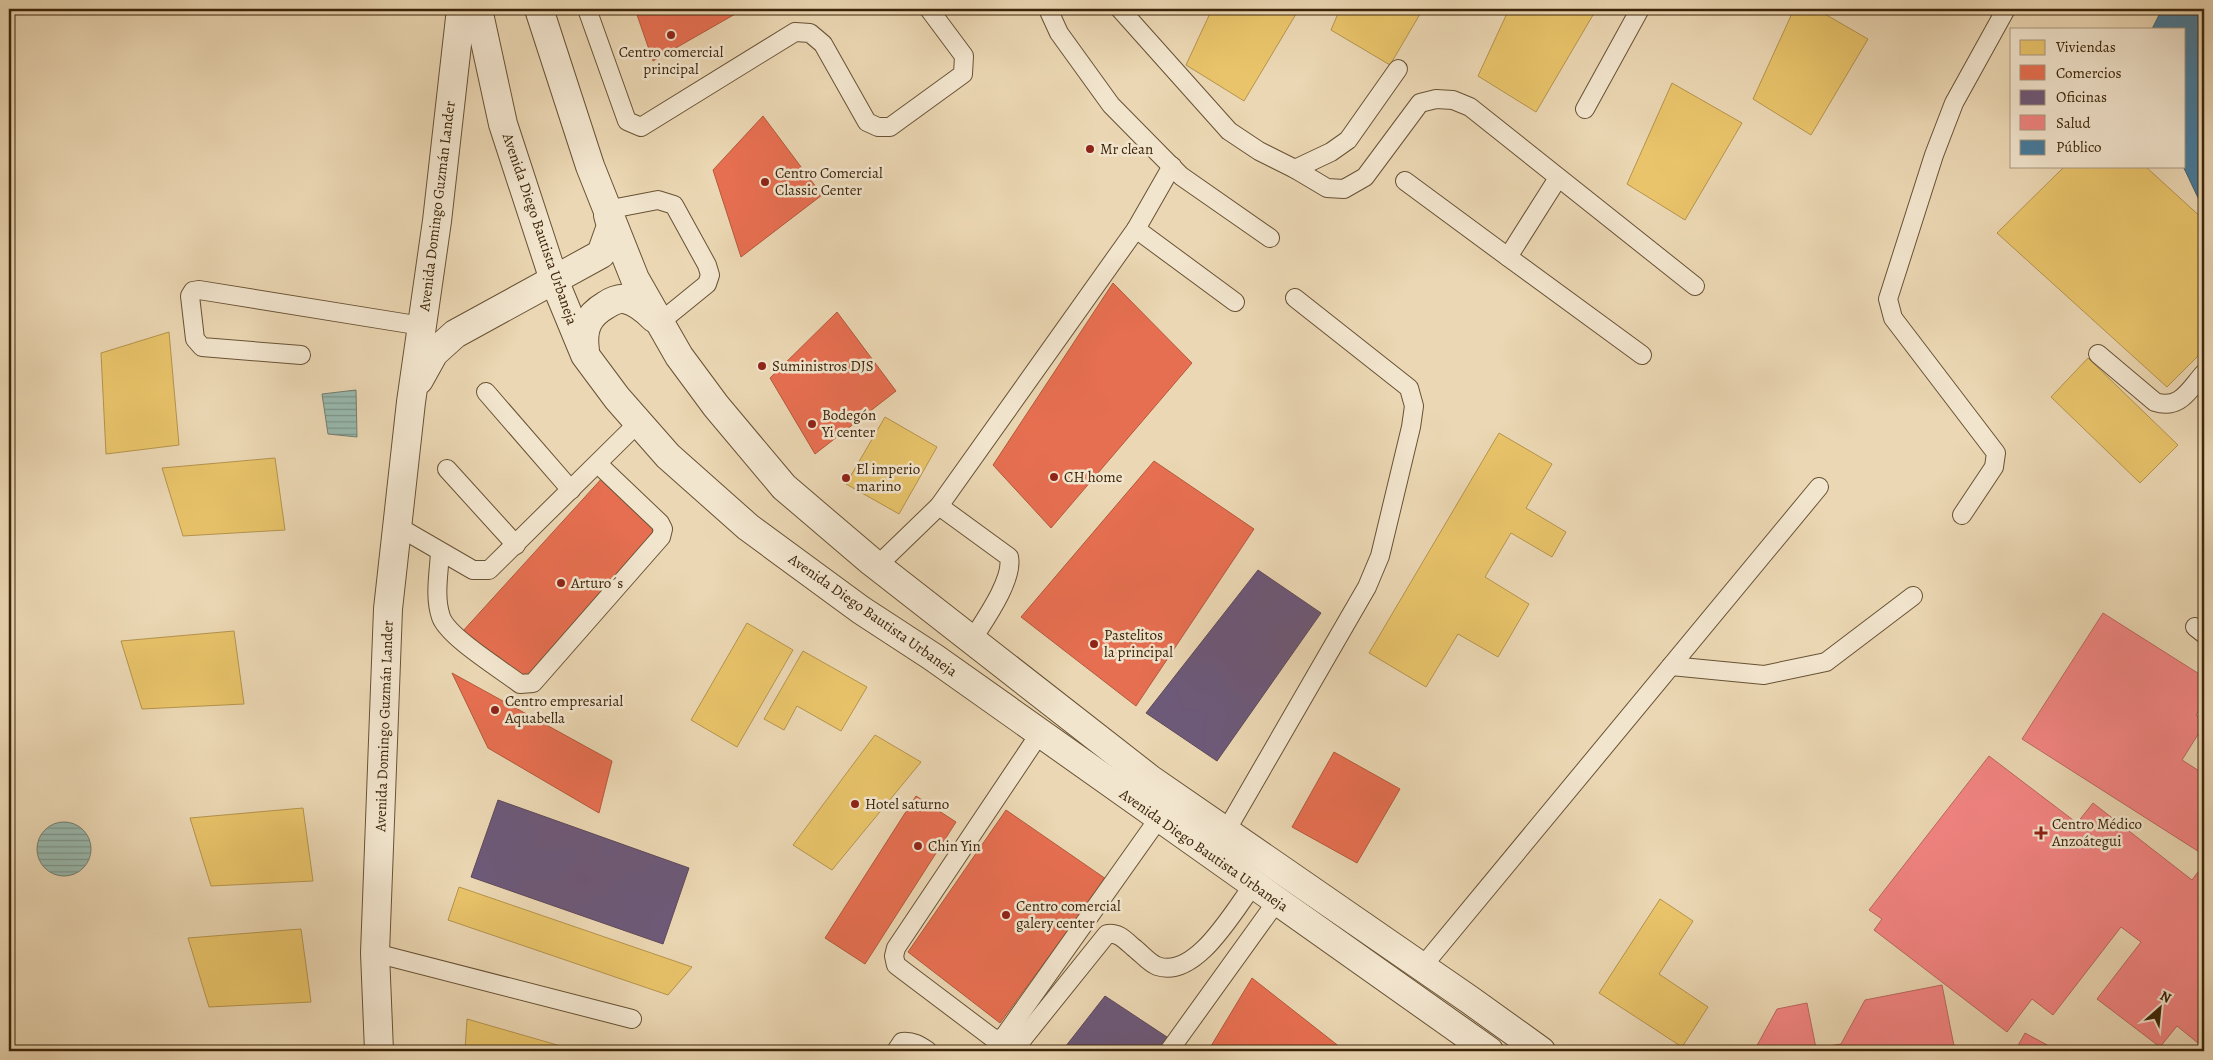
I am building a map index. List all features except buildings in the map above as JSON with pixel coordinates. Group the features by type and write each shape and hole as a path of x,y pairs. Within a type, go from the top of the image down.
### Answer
{"street":[{"name":"Avenida Domingo Guzmán Lander","path":"380,1051 375,953 388,609 411,402 461,9"},
{"name":"Avenida Diego Bautista Urbaneja","path":"478,9 503,124 554,280 585,355 617,398 668,456 748,527 861,610 933,656 1254,884 1456,1042 1489,1051"},
{"name":"Avenida Diego Bautista Urbaneja","path":"539,9 565,93 606,210 635,279 679,356 716,406 784,487 877,566 1150,779 1541,1051"},
{"name":"Avenida Domingo Guzmán Lander","path":"411,402 422,372 442,344 469,326 601,254 611,226 606,210"},
{"path":"585,355 583,336 585,325 594,312 610,302 624,298 641,306 659,323"},
{"path":"1456,1042 1470,1000"}],"lane":[{"path":"587,9 627,121 641,127 795,32 810,33 823,44 867,122 878,127 890,127 964,74 964,56 929,9"},
{"path":"1048,9 1059,33 1111,105 1181,176 1270,238"},
{"path":"1120,9 1228,131 1259,151 1327,188 1344,189 1365,177 1420,103 1436,99 1453,100 1470,107 1696,286"},
{"path":"1585,109 1640,9"},
{"path":"1962,515 1994,467 1996,453 1893,318 1888,299 1934,155 1954,103 2006,9"},
{"path":"1295,169 1331,152 1348,140 1398,69"},
{"path":"877,566 939,506 1136,229 1172,166"},
{"path":"1508,257 1558,178"},
{"path":"1405,181 1642,355"},
{"path":"606,210 658,200 674,205 707,265 710,275 707,284 659,323"},
{"path":"1136,229 1235,302"},
{"path":"302,355 202,347 195,339 190,296 193,291 199,290 422,326"},
{"path":"1226,831 1367,587 1380,556 1411,427 1414,406 1409,388 1295,298"},
{"path":"2098,354 2155,402 2166,405 2176,403 2204,373"},
{"path":"486,392 571,490"},
{"path":"397,526 473,570 489,570 638,423"},
{"path":"440,552 438,603 442,619 453,634 520,684 533,682 661,537 663,529 660,523 598,464"},
{"path":"447,469 516,545"},
{"path":"1422,967 1819,487"},
{"path":"939,506 1009,557 1011,565 992,608 972,640"},
{"path":"1671,666 1764,675 1826,662 1913,596"},
{"path":"1040,733 896,948 894,956 896,965 994,1039 1003,1038 1160,818"},
{"path":"1013,1051 1107,934 1113,933 1120,936 1157,966 1180,967 1201,955 1254,884"},
{"path":"1169,1051 1277,902"},
{"path":"375,953 632,1019"},
{"path":"896,1051 902,1042 909,1041 928,1051"}],"water":[{"path":"356,390 357,437 328,434 322,394"},
{"path":"64,822 74,824 83,830 89,839 91,849 89,859 83,868 74,874 64,876 54,874 45,868 39,859 37,849 39,839 45,830 54,824"}],"place":[{"name":"Centro comercial principal","path":"671,35"},
{"name":"Mr clean","path":"1090,149"},
{"name":"Centro Comercial Classic Center","path":"765,182"},
{"name":"Suministros DJS","path":"762,366"},
{"name":"Bodegón Yi center","path":"812,424"},
{"name":"CH home","path":"1054,477"},
{"name":"El imperio marino","path":"846,478"},
{"name":"Arturo´s","path":"561,583"},
{"name":"Pastelitos la principal","path":"1094,644"},
{"name":"Centro empresarial Aquabella","path":"495,710"},
{"name":"Hotel saturno","path":"855,804"},
{"name":"Centro Médico Anzoátegui","path":"2041,833"},
{"name":"Chin Yin","path":"918,846"},
{"name":"Centro comercial galery center","path":"1006,915"}]}
